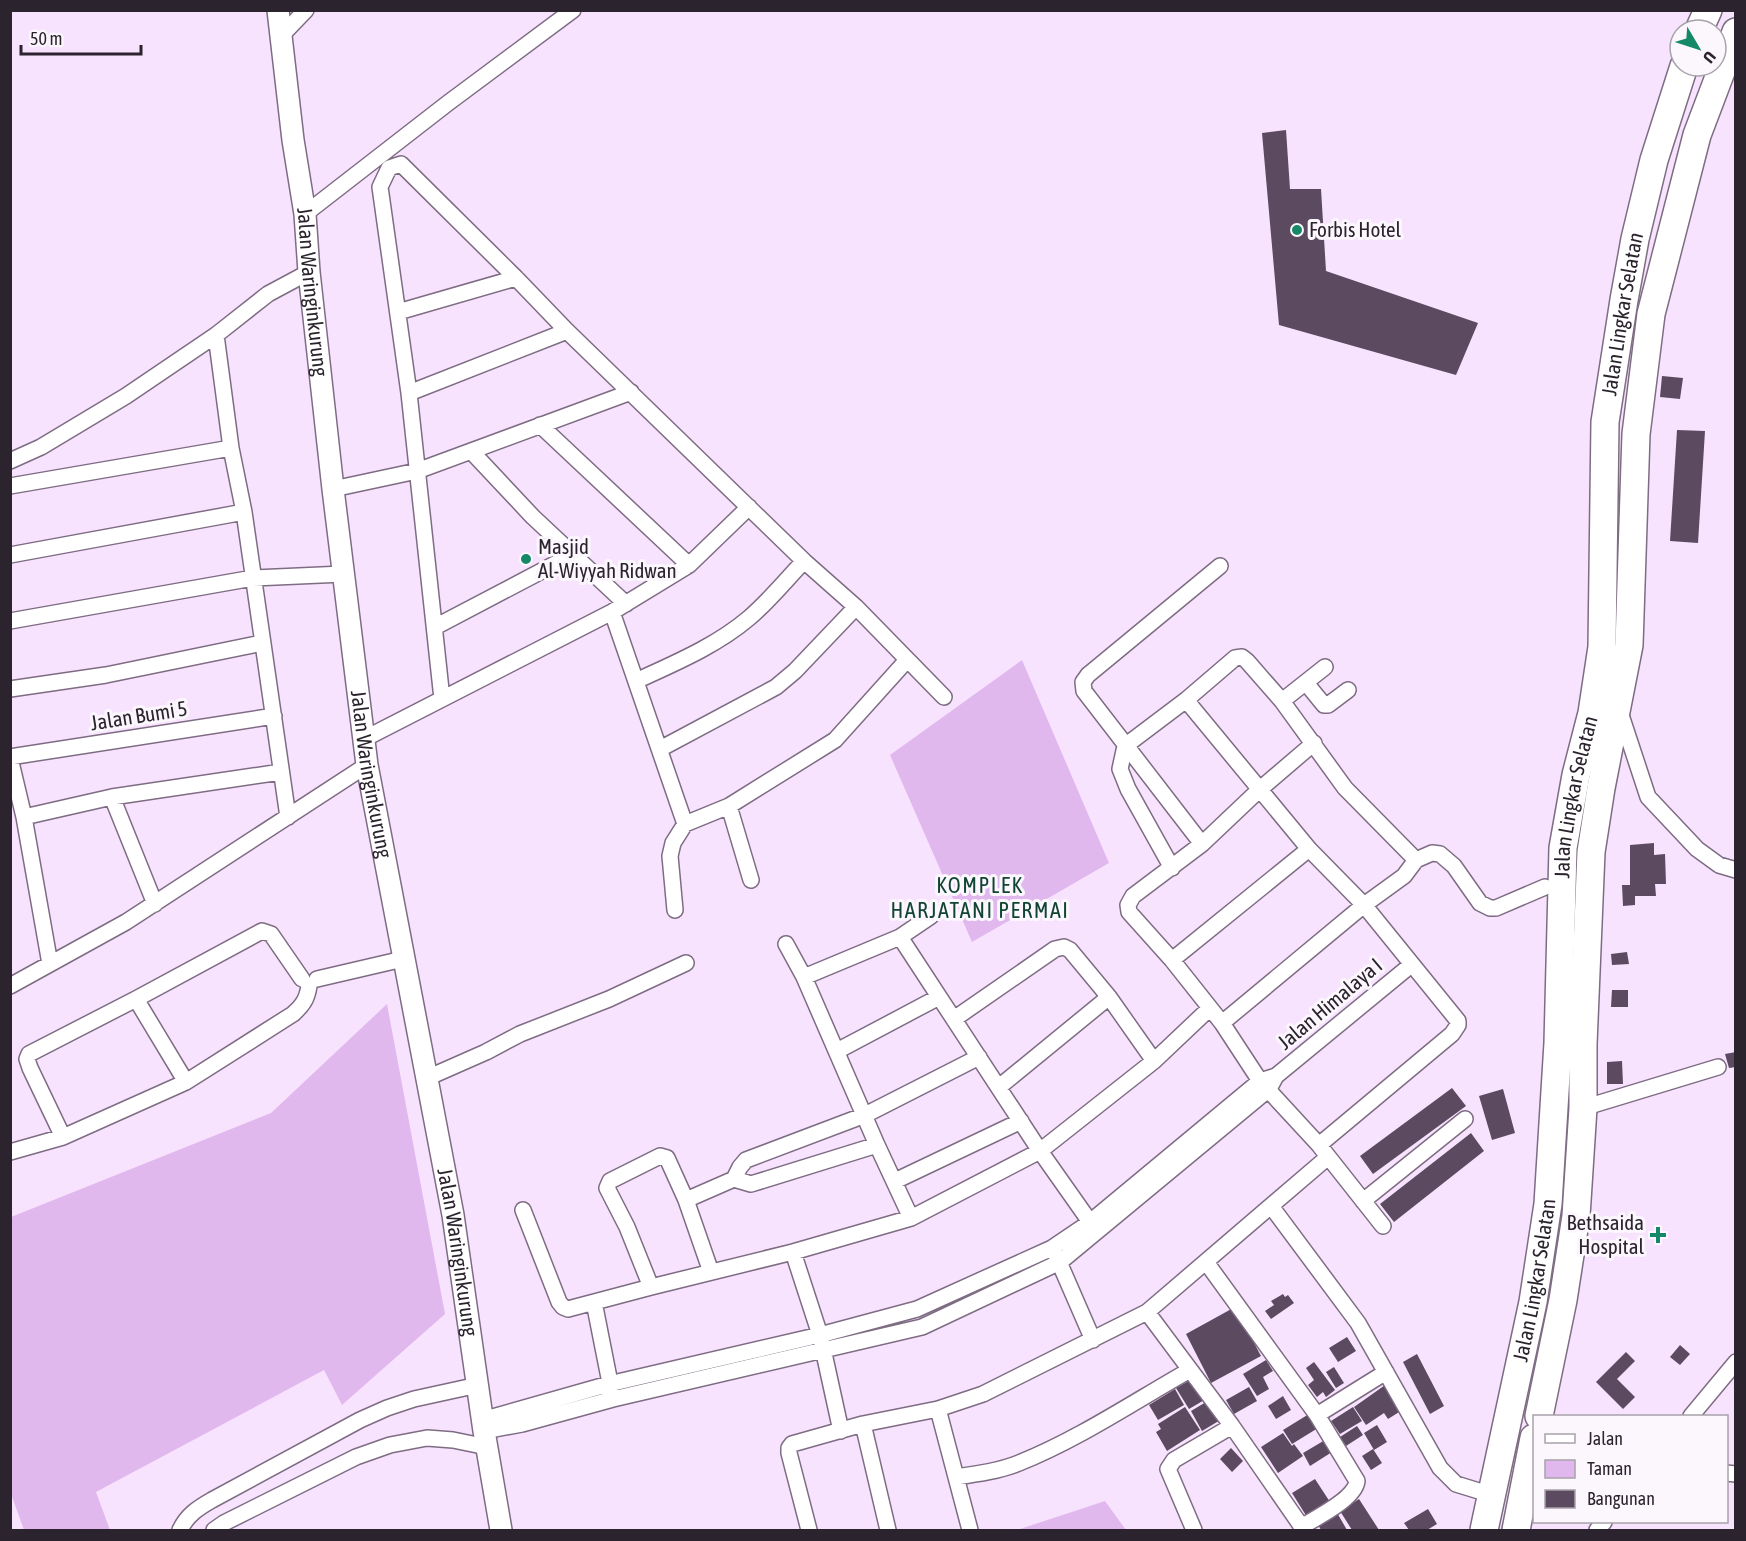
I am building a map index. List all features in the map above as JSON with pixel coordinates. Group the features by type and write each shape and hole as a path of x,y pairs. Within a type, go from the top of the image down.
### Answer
{"highway":[{"name":"Jalan Lingkar Selatan","path":"1539,1415 1563,1300 1576,1216 1583,1108 1570,1044 1563,848 1576,775 1608,715 1629,645 1636,434 1652,314 1697,135 1736,32"},
{"name":"Jalan Lingkar Selatan","path":"1484,1530 1533,1302 1570,1044 1591,852 1601,788 1608,715 1602,647 1605,422 1623,300 1635,239 1654,160 1680,78"},
{"path":"1516,1530 1533,1443"}],"street":[{"name":"Jalan Waringinkurung","path":"278,10 293,140 305,214 309,272 333,489 367,765 453,1215 484,1433 501,1530"},
{"path":"281,36 306,10"},
{"path":"305,214 573,10"},
{"path":"442,699 409,393 380,187 389,168 401,164 567,332 804,561 856,608 944,697"},
{"path":"10,461 40,447 126,396 216,335 268,294 309,272"},
{"path":"398,312 516,278"},
{"path":"409,393 567,332"},
{"path":"216,335 231,448 244,512 288,817"},
{"path":"333,489 417,471 631,392"},
{"path":"540,425 688,565"},
{"path":"10,486 231,448"},
{"path":"471,451 533,518 626,604"},
{"path":"364,739 626,604 688,565 749,507"},
{"path":"10,555 244,512"},
{"path":"435,627 574,554"},
{"path":"636,681 682,660 726,635 750,618 804,561"},
{"path":"1202,844 1084,691 1083,682 1088,675 1220,566"},
{"path":"10,621 253,579 343,574"},
{"path":"660,749 776,687 795,671 856,608"},
{"path":"612,612 686,824"},
{"path":"10,689 106,675 262,643"},
{"path":"1172,868 1128,789 1120,769 1125,746 1186,700 1235,658 1242,657 1282,701 1346,788 1416,860"},
{"path":"675,910 670,856 673,843 686,824 729,806 835,740 907,660"},
{"path":"1282,701 1325,667"},
{"path":"1306,683 1324,705 1328,705 1348,690"},
{"path":"809,1530 789,1448 792,1444 863,1424 938,1409 983,1394 1148,1312 1271,1206 1324,1151 1452,1034 1458,1025 1457,1017 1364,905 1309,849 1186,700"},
{"path":"1608,715 1648,796 1697,849 1719,865 1736,870"},
{"name":"Jalan Bumi 5","path":"10,757 274,716"},
{"path":"1314,743 1259,790 1202,844 1133,896 1128,905 1129,912 1172,960 1383,1226"},
{"path":"10,757 24,817 50,964"},
{"path":"10,986 155,904 367,765"},
{"path":"24,817 112,797 281,772"},
{"path":"112,797 155,904"},
{"path":"729,806 751,880"},
{"path":"1172,960 1309,849"},
{"path":"1222,1023 1364,905 1404,876 1416,860 1432,853 1440,854 1454,866 1480,903 1490,908 1496,908 1545,887"},
{"path":"804,977 900,938 931,916"},
{"path":"10,1152 63,1137 186,1082 303,1006 308,996 309,981 271,934 262,931 29,1054 27,1059 30,1068 63,1137"},
{"path":"900,938 1040,1151 1093,1227"},
{"path":"786,944 804,977 911,1218"},
{"path":"954,1019 1055,949 1064,947 1070,950 1108,997 1154,1061"},
{"path":"309,981 403,959"},
{"path":"427,1078 520,1034 599,1003 686,963"},
{"name":"Jalan Himalaya I","path":"1093,1227 1412,965"},
{"path":"837,1051 939,997"},
{"path":"999,1087 1108,997"},
{"path":"136,999 186,1082"},
{"path":"523,1209 559,1302 568,1309 793,1252 911,1218 1040,1151 1154,1061 1210,1008"},
{"path":"686,1200 734,1179 746,1160 865,1115 979,1057"},
{"path":"1583,1108 1718,1067"},
{"path":"1363,1201 1465,1119"},
{"path":"895,1181 1021,1121"},
{"path":"734,1179 751,1184 877,1145"},
{"path":"651,1287 607,1184 660,1156 667,1158 686,1200 711,1272"},
{"path":"1271,1206 1358,1323 1440,1467 1456,1484 1492,1495"},
{"path":"822,1342 917,1309 1093,1227"},
{"path":"214,1530 356,1457 390,1445 427,1438 453,1440 522,1425 611,1392 822,1342 922,1327 1060,1262 1093,1227"},
{"path":"1052,1248 1093,1340"},
{"path":"793,1252 822,1342 841,1431"},
{"path":"1148,1312 1232,1426 1303,1529 1348,1497 1357,1481 1317,1415 1206,1262"},
{"path":"594,1302 611,1392"},
{"path":"1692,1415 1736,1362"},
{"path":"956,1477 990,1472 1019,1463 1070,1438 1190,1370"},
{"path":"1317,1415 1386,1372"},
{"path":"180,1530 192,1512 360,1420 414,1399 478,1385"},
{"path":"938,1409 970,1530"},
{"path":"863,1424 888,1530"},
{"path":"1194,1530 1168,1469 1173,1460 1232,1426"}],"green space":[{"path":"1022,660 1109,863 972,942 890,755"},
{"path":"387,1004 445,1314 342,1405 324,1370 96,1492 110,1530 24,1530 10,1491 11,1217 271,1113"},
{"path":"1105,1501 1126,1530 1017,1530"}],"building":[{"name":"Forbis Hotel","path":"1286,130 1290,189 1321,189 1326,271 1478,323 1456,375 1279,325 1262,133"},
{"path":"1662,376 1683,378 1680,399 1660,397"},
{"path":"1677,430 1705,431 1698,543 1670,541"},
{"path":"1654,843 1654,855 1665,854 1666,884 1655,884 1656,896 1635,896 1635,905 1623,906 1622,885 1630,885 1630,845"},
{"path":"1627,952 1629,964 1612,965 1611,954"},
{"path":"1612,990 1628,990 1628,1007 1611,1007"},
{"path":"1736,1052 1736,1067 1729,1068 1725,1054"},
{"path":"1622,1061 1623,1084 1607,1084 1607,1062"},
{"path":"1452,1088 1466,1106 1373,1174 1360,1156"},
{"path":"1503,1089 1515,1133 1492,1140 1479,1096"},
{"path":"1471,1133 1484,1151 1394,1222 1380,1204"},
{"path":"1283,1294 1285,1297 1288,1295 1294,1303 1271,1319 1265,1311 1274,1305 1271,1301"},
{"path":"1235,1307 1261,1356 1211,1383 1186,1334"},
{"path":"1347,1337 1356,1351 1338,1362 1329,1348"},
{"path":"1680,1345 1690,1354 1680,1365 1670,1357"},
{"path":"1626,1352 1635,1361 1617,1379 1635,1397 1623,1409 1596,1382"},
{"path":"1417,1354 1444,1406 1430,1414 1403,1362"},
{"path":"1266,1360 1273,1371 1263,1377 1269,1389 1257,1396 1243,1374"},
{"path":"1314,1362 1335,1390 1326,1397 1323,1392 1317,1397 1308,1385 1314,1380 1306,1368"},
{"path":"1334,1367 1344,1383 1336,1388 1326,1372"},
{"path":"1194,1378 1206,1399 1189,1409 1176,1388"},
{"path":"1388,1383 1404,1409 1388,1419 1384,1413 1366,1425 1354,1407"},
{"path":"1249,1387 1257,1401 1234,1414 1226,1400"},
{"path":"1175,1389 1184,1405 1158,1420 1149,1405"},
{"path":"1283,1396 1291,1410 1276,1419 1268,1406"},
{"path":"1211,1399 1222,1419 1202,1431 1191,1411"},
{"path":"1185,1407 1200,1430 1167,1451 1156,1432 1161,1429 1158,1424"},
{"path":"1353,1407 1362,1421 1340,1434 1331,1421"},
{"path":"1309,1414 1318,1428 1292,1444 1283,1430"},
{"path":"1377,1425 1387,1442 1374,1450 1364,1433"},
{"path":"1357,1426 1363,1435 1346,1446 1340,1437"},
{"path":"1283,1433 1303,1456 1278,1473 1261,1447"},
{"path":"1325,1440 1332,1452 1310,1466 1303,1453"},
{"path":"1231,1448 1243,1461 1232,1472 1220,1459"},
{"path":"1373,1449 1382,1463 1371,1470 1362,1456"},
{"path":"1315,1479 1330,1502 1307,1517 1292,1493"},
{"path":"1359,1499 1379,1530 1352,1530 1340,1511"},
{"path":"1428,1509 1437,1524 1427,1530 1409,1530 1404,1523"},
{"path":"1336,1511 1347,1530 1321,1530 1317,1523"}],"place":[{"name":"Forbis Hotel","path":"1297,230"},
{"name":"Masjid Al-Wiyyah Ridwan","path":"526,559"},
{"name":"Bethsaida Hospital","path":"1658,1235"}],"district":[{"name":"KOMPLEK HARJATANI PERMAI","path":"980,898"}]}
